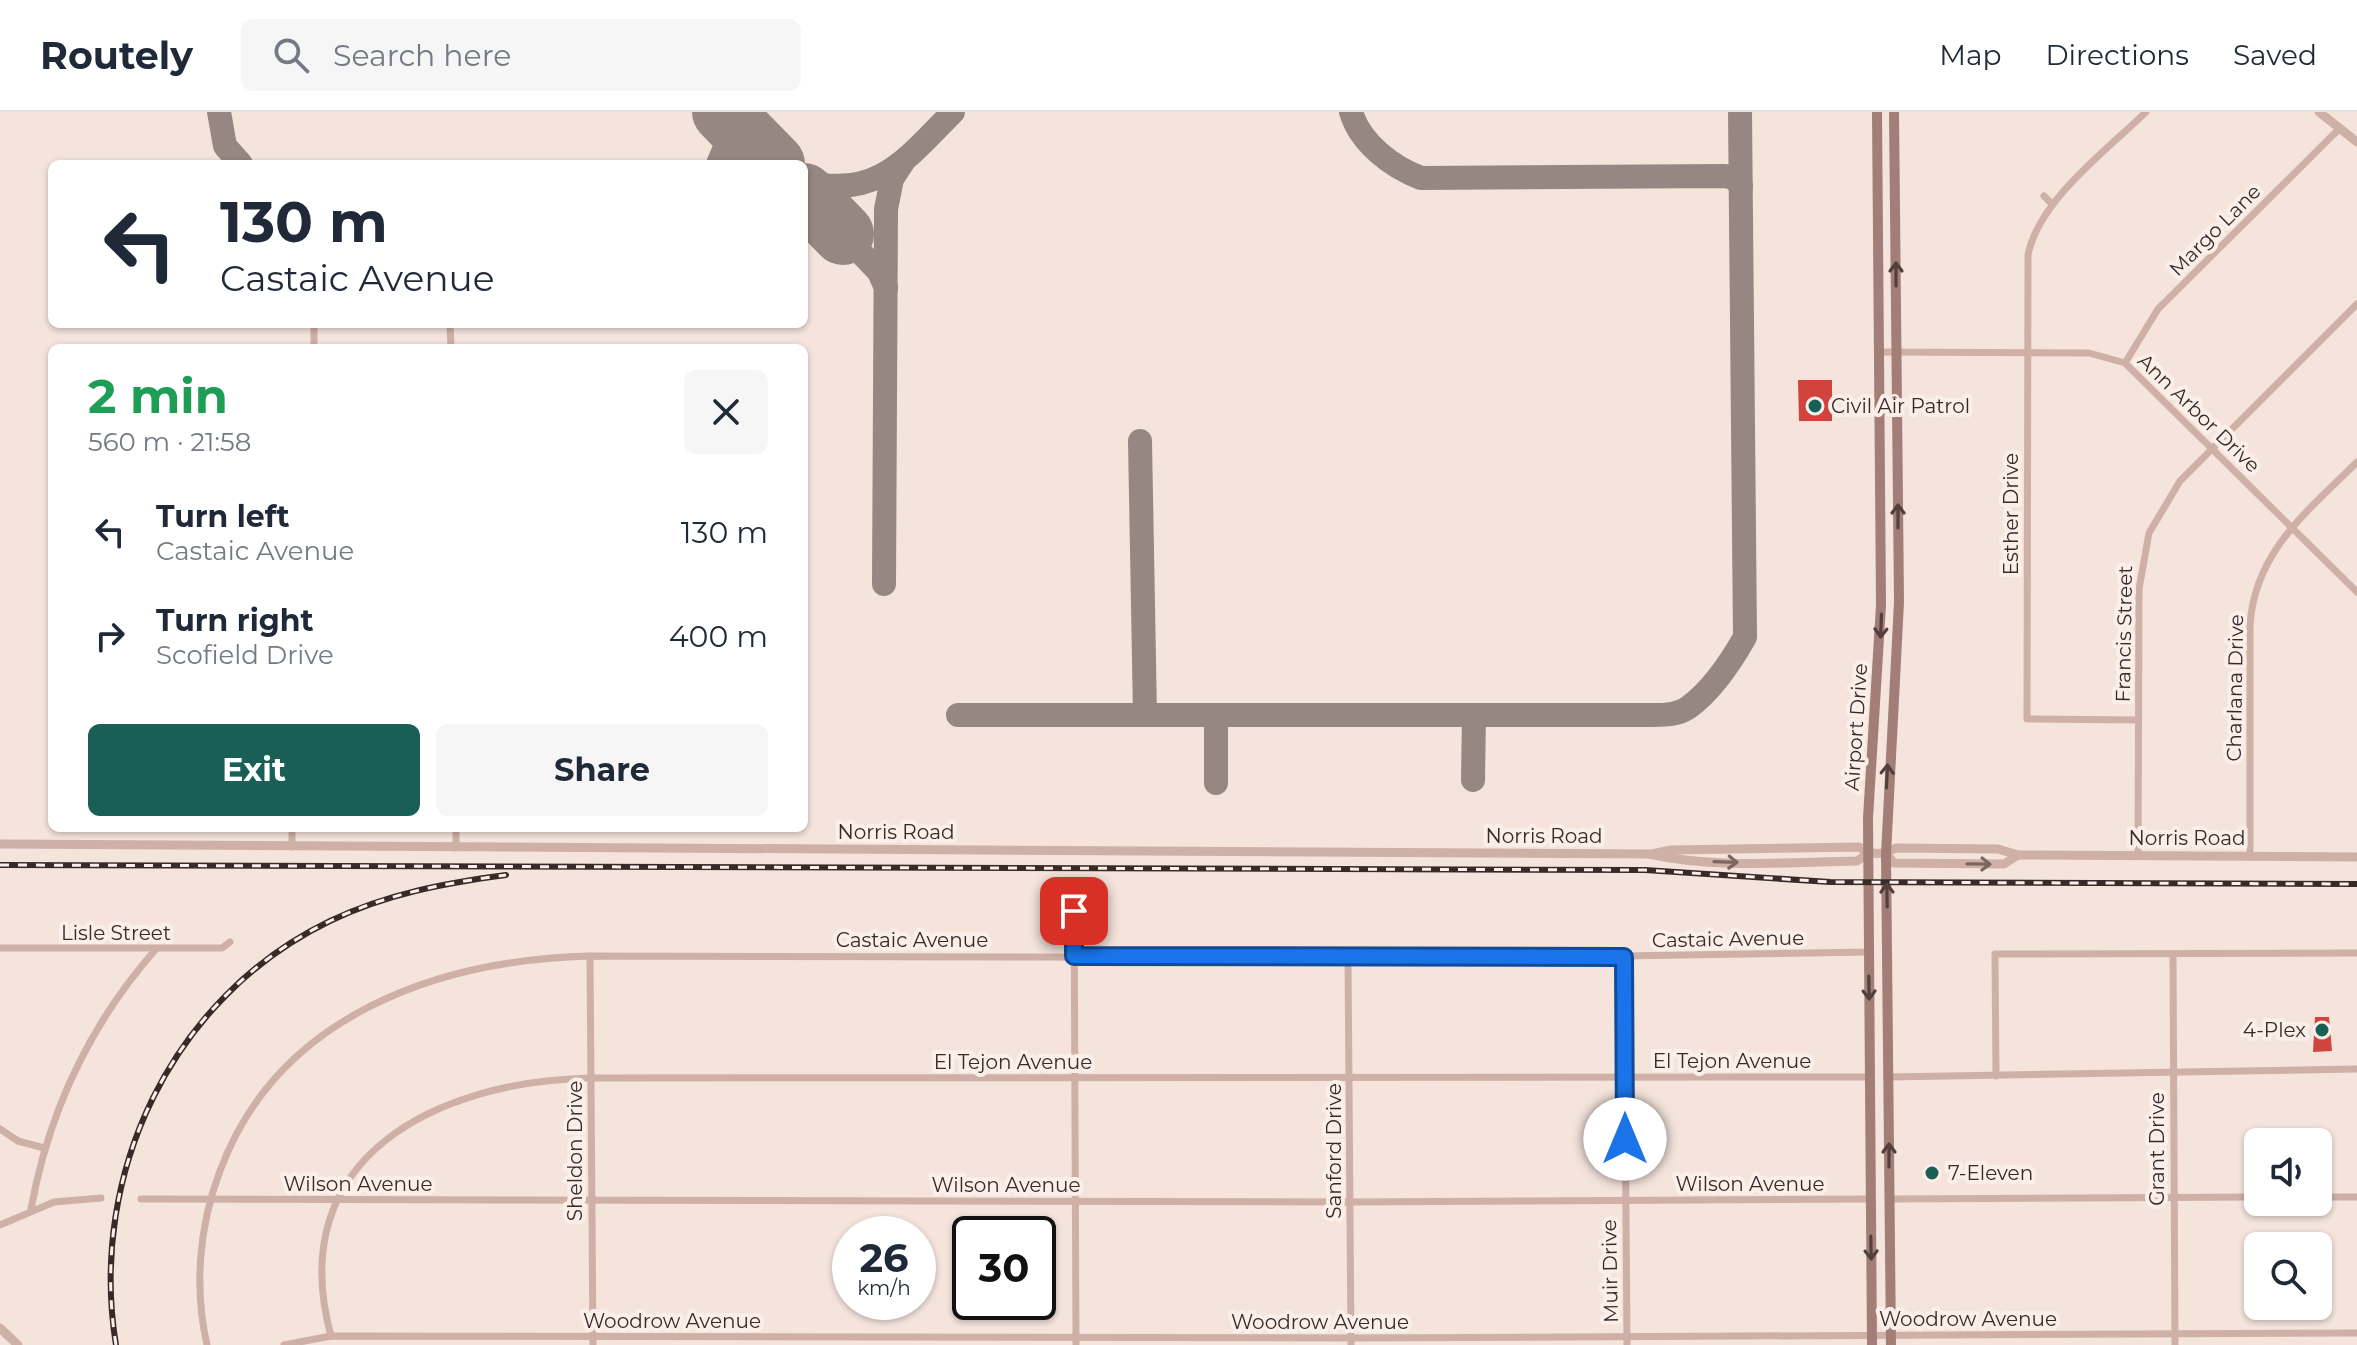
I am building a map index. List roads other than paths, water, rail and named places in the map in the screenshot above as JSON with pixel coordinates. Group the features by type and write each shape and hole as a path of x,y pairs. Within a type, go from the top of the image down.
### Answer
{"main road":[{"name":"Airport Drive","path":"1872,1340 1868,854 1869,785 1881,625 1877,112"},
{"name":"Airport Drive","path":"1891,1340 1886,854 1899,602 1894,112"}],"street":[{"name":"Esther Drive","path":"2138,720 2027,719 2028,255 2035,230 2052,204 2146,112"},
{"path":"2319,112 2357,142"},
{"name":"Margo Lane","path":"2125,363 2158,309 2339,129"},
{"path":"2044,196 2052,204"},
{"name":"Francis Street","path":"2138,856 2139,589 2143,552 2167,497 2357,304"},
{"name":"Ann Arbor Drive","path":"1880,352 2089,353 2125,363 2357,592"},
{"name":"Charlana Drive","path":"2250,856 2251,608 2265,564 2292,526 2357,462"},
{"path":"292,832 292,847"},
{"path":"456,832 456,848"},
{"name":"Norris Road","path":"0,844 1649,854 1671,850 1859,847 1868,854 1886,854 1896,848 1984,849 2018,855 2357,857"},
{"name":"Norris Road","path":"1886,854 1894,863 2004,864 2018,855"},
{"path":"1074,889 1076,1341"},
{"name":"Lisle Street","path":"0,948 222,948 230,942"},
{"path":"31,1209 44,1148 81,1055 116,998 156,949"},
{"name":"Castaic Avenue","path":"207,1345 200,1284 210,1199 236,1134 261,1094 297,1054 339,1021 387,996 463,972 533,959 590,956 1624,957 1869,952"},
{"path":"1996,1076 1995,954 2357,953"},
{"name":"Grant Drive","path":"2173,954 2175,1345"},
{"name":"Sheldon Drive","path":"590,956 593,1341"},
{"name":"Sanford Drive","path":"1348,957 1351,1341"},
{"name":"Muir Drive","path":"1624,957 1627,1341"},
{"path":"1889,1077 2357,1069"},
{"name":"El Tejon Avenue","path":"331,1336 323,1302 323,1260 339,1200 376,1147 426,1112 513,1085 591,1078 1869,1077"},
{"path":"0,1129 18,1141 44,1148"},
{"path":"1890,1199 2244,1197"},
{"path":"2332,1197 2357,1197"},
{"path":"0,1225 31,1209 75,1198 101,1198"},
{"name":"Wilson Avenue","path":"141,1199 1350,1202 1871,1199"},
{"path":"0,1328 18,1345"},
{"name":"Woodrow Avenue","path":"284,1345 331,1336 593,1341 1627,1341 2357,1333"}],"railway":[{"path":"0,865 1645,870 1830,882 2357,884"},
{"path":"116,1345 111,1281 115,1217 130,1156 153,1097 185,1043 226,995 274,954 330,921 416,891 506,875"}],"place":[{"name":"Civil Air Patrol","path":"1815,406"},
{"name":"4-Plex","path":"2322,1030"},
{"name":"7-Eleven","path":"1932,1173"}]}
